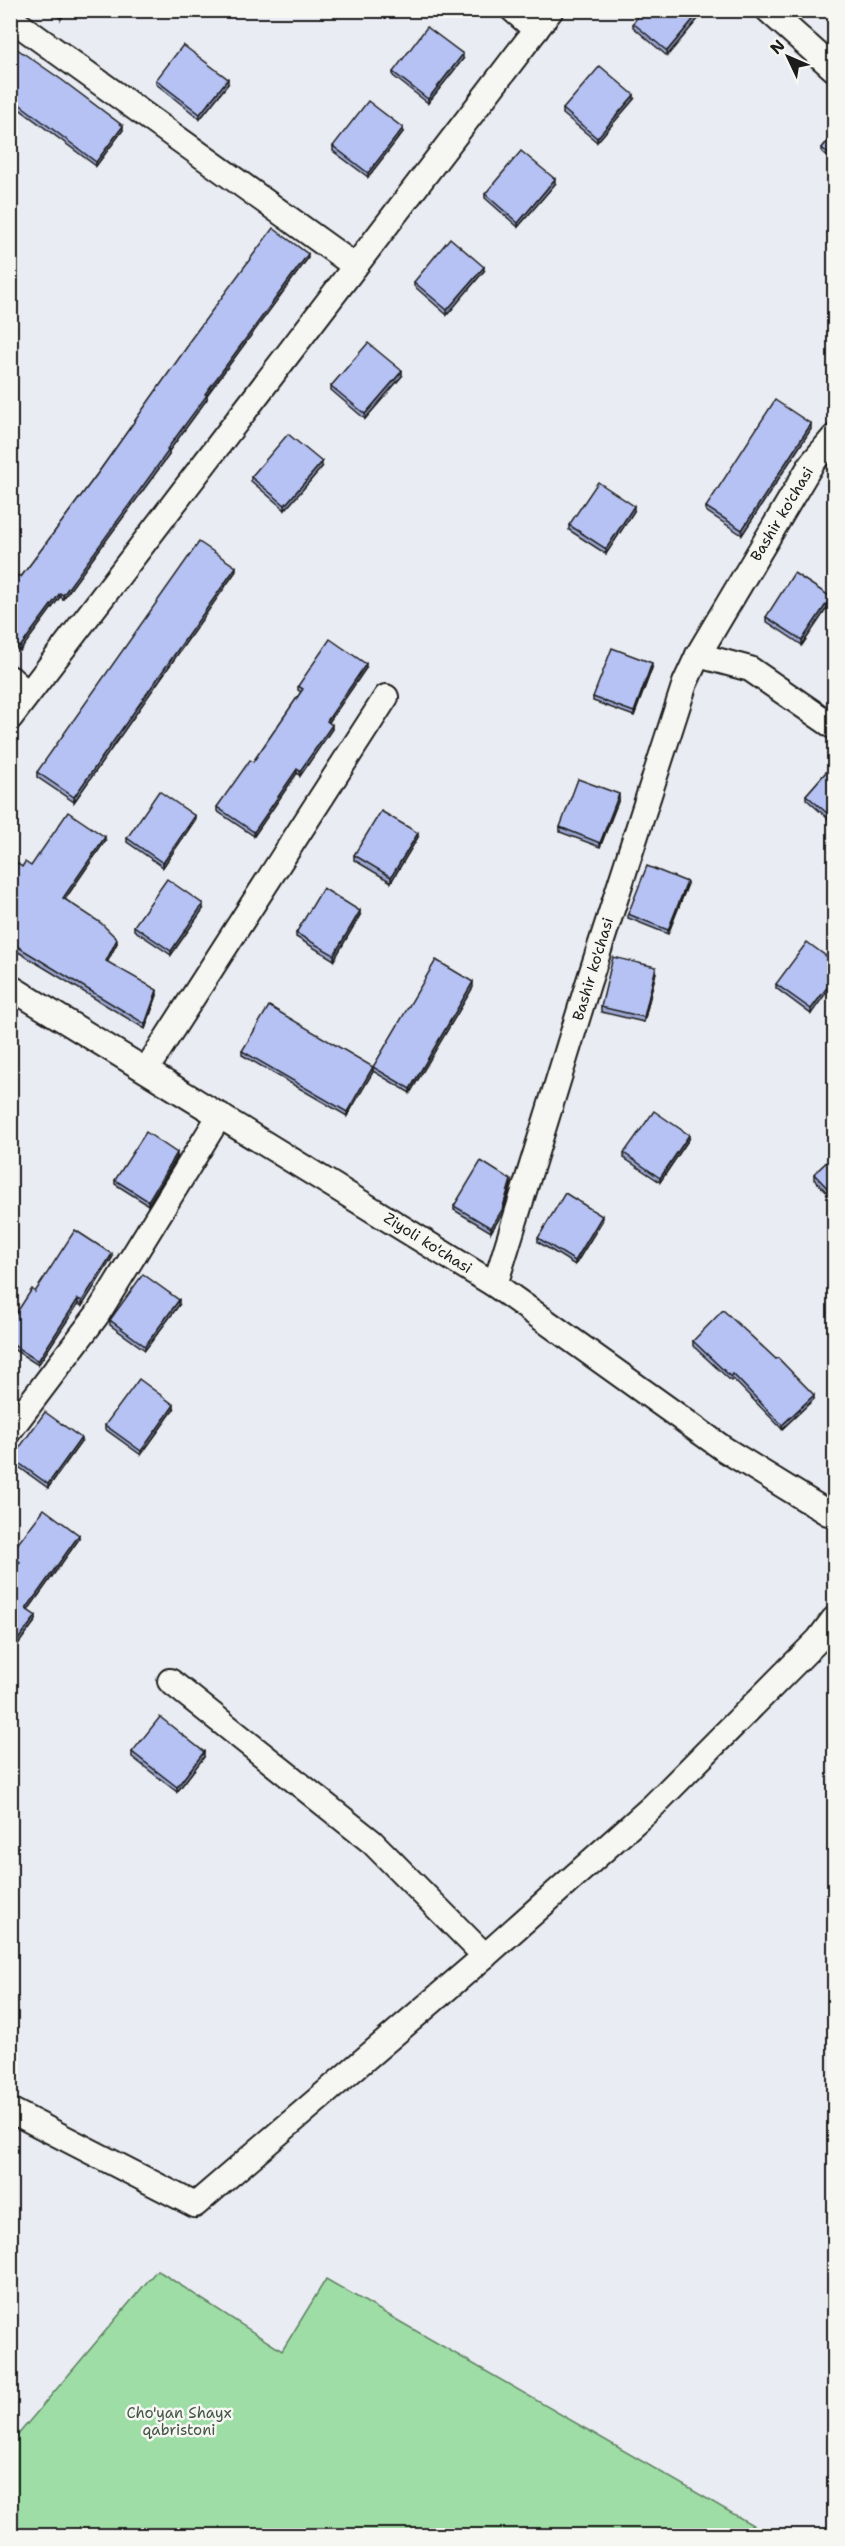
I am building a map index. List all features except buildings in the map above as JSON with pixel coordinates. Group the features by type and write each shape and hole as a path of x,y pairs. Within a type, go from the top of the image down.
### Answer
{"street":[{"path":"513,10 536,30"},
{"path":"10,718 551,10"},
{"path":"768,10 834,69"},
{"path":"10,18 355,267"},
{"name":"Bashir ko'chasi","path":"495,1285 597,953 685,683 698,655 812,463 834,437"},
{"path":"698,655 750,669 834,727"},
{"path":"10,678 28,694"},
{"path":"146,1070 387,697"},
{"name":"Ziyoli ko'chasi","path":"10,987 495,1285 724,1449 828,1513 834,1514"},
{"path":"10,1430 98,1315 220,1115"},
{"path":"10,2110 195,2205 485,1956 653,1806 819,1639 834,1619"},
{"path":"170,1681 372,1842 485,1956"}],"green space":[{"name":"Cho'yan Shayx qabristoni","path":"157,2270 282,2351 326,2279 770,2535 11,2535 11,2443"}]}
